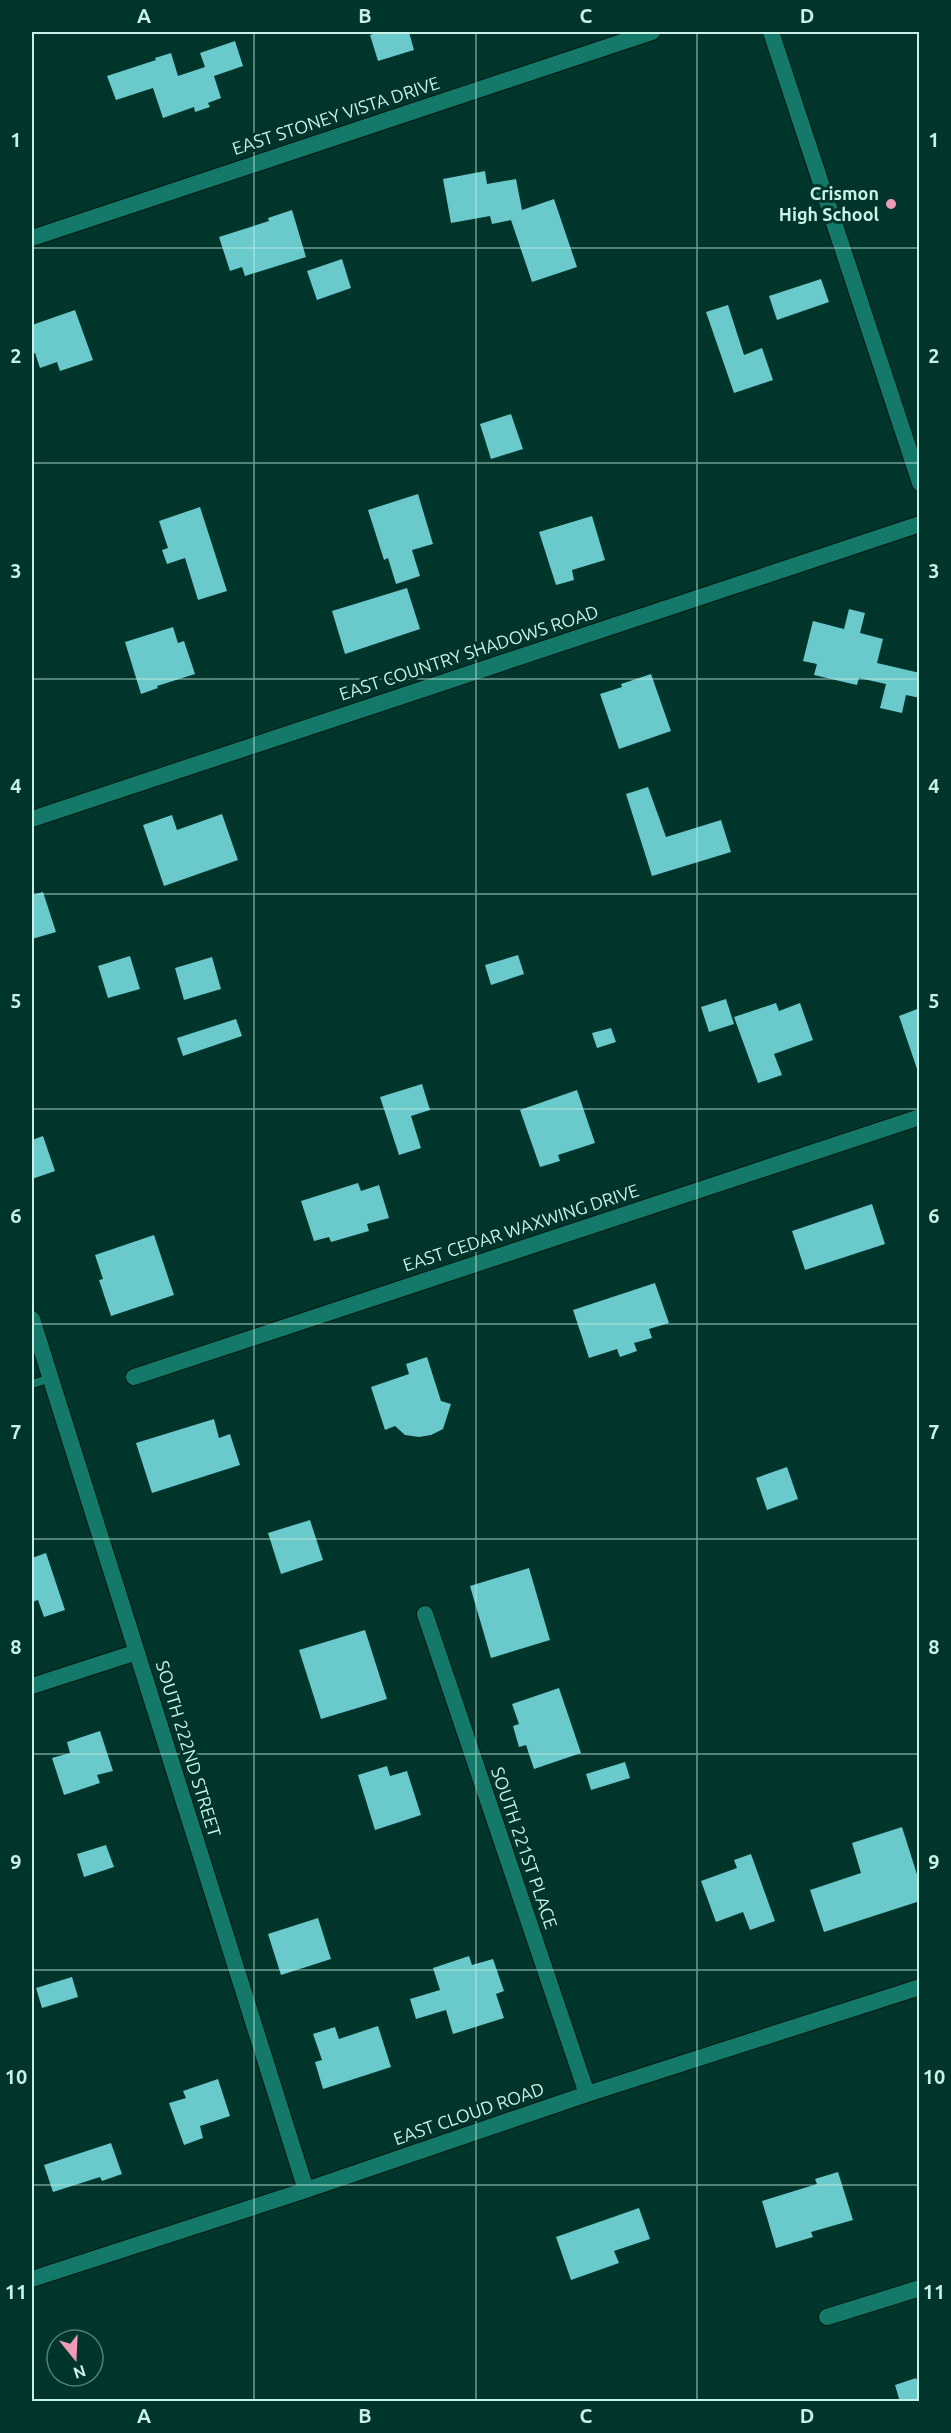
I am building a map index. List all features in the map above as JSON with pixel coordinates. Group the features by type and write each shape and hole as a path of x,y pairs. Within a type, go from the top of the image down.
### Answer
{"street":[{"name":"EAST STONEY VISTA DRIVE","path":"32,238 652,32"},
{"path":"771,32 920,483"},
{"name":"EAST COUNTRY SHADOWS ROAD","path":"32,819 920,525"},
{"name":"EAST CEDAR WAXWING DRIVE","path":"134,1377 920,1117"},
{"name":"SOUTH 222ND STREET","path":"32,1319 306,2190"},
{"name":"SOUTH 221ST PLACE","path":"424,1614 587,2094"},
{"path":"32,1686 137,1652"},
{"name":"EAST CLOUD ROAD","path":"32,2278 306,2190 587,2094 920,1988"},
{"path":"826,2317 920,2288"}],"lane":[{"path":"32,1384 51,1378"}],"building":[{"path":"380,32 409,32 414,50 378,61 370,35"},
{"path":"235,41 243,66 214,76 221,98 208,103 210,107 195,112 194,107 163,118 153,88 116,100 107,76 171,53 178,76 205,67 200,53"},
{"path":"485,171 487,184 516,179 522,210 554,199 577,267 532,282 511,220 492,224 490,216 451,223 443,179"},
{"path":"292,210 306,257 245,276 242,267 230,271 219,237 269,221 268,218"},
{"path":"342,259 351,288 317,300 307,271"},
{"path":"821,279 829,302 777,320 769,296"},
{"path":"728,305 744,355 762,348 773,380 734,393 706,312"},
{"path":"75,310 93,360 60,371 57,362 40,368 35,353 32,354 32,325"},
{"path":"511,414 523,449 491,459 480,424"},
{"path":"418,494 433,544 412,550 420,576 396,584 388,558 384,560 368,510"},
{"path":"200,507 227,591 198,600 185,558 167,564 162,550 168,548 159,521"},
{"path":"592,516 605,560 572,570 574,580 556,585 539,532"},
{"path":"407,588 420,629 345,654 332,611"},
{"path":"849,609 865,613 860,633 883,639 877,663 920,673 920,698 906,695 902,713 880,708 886,684 859,678 857,685 814,675 817,664 803,661 813,621 844,629"},
{"path":"173,627 178,643 184,641 195,674 157,686 158,688 141,694 125,642"},
{"path":"651,674 671,731 619,749 600,694"},
{"path":"648,787 666,837 721,820 731,852 652,876 626,794"},
{"path":"222,814 238,860 164,886 143,825 172,815 177,830"},
{"path":"43,892 56,932 32,939 32,895"},
{"path":"518,955 524,974 491,985 485,965"},
{"path":"130,956 140,989 108,998 98,966"},
{"path":"212,957 221,989 184,1000 175,968"},
{"path":"726,999 734,1024 709,1032 701,1007"},
{"path":"776,1003 779,1011 800,1003 813,1040 774,1054 782,1075 758,1083 734,1017"},
{"path":"920,1008 920,1069 917,1069 899,1016"},
{"path":"236,1019 242,1036 183,1056 177,1038"},
{"path":"611,1028 616,1042 597,1048 592,1033"},
{"path":"422,1084 430,1110 411,1116 421,1148 399,1155 380,1097"},
{"path":"577,1090 595,1143 558,1155 560,1161 540,1167 520,1110"},
{"path":"43,1136 55,1171 32,1179 32,1140"},
{"path":"358,1183 361,1191 379,1185 389,1218 367,1224 369,1231 331,1242 329,1237 314,1241 301,1201"},
{"path":"872,1204 885,1244 805,1270 792,1231"},
{"path":"154,1235 174,1295 111,1316 99,1280 103,1279 95,1255"},
{"path":"655,1283 669,1323 649,1329 652,1338 634,1343 637,1351 620,1357 617,1349 589,1358 573,1310"},
{"path":"427,1357 441,1401 451,1404 443,1429 431,1435 419,1437 405,1435 395,1426 385,1430 371,1387 409,1374 406,1364"},
{"path":"214,1419 219,1438 230,1434 240,1465 152,1493 136,1443"},
{"path":"787,1467 798,1499 767,1510 756,1478"},
{"path":"310,1520 323,1560 281,1574 268,1533"},
{"path":"46,1553 65,1610 44,1617 38,1600 32,1602 32,1558"},
{"path":"529,1568 550,1640 491,1658 470,1586"},
{"path":"365,1630 387,1699 321,1719 299,1650"},
{"path":"559,1688 581,1753 534,1769 526,1745 519,1747 513,1726 519,1724 512,1704"},
{"path":"100,1731 113,1771 97,1775 100,1783 64,1795 52,1758 70,1753 67,1742"},
{"path":"625,1762 630,1778 591,1790 586,1774"},
{"path":"387,1766 390,1776 407,1771 421,1815 375,1830 358,1775"},
{"path":"902,1827 920,1884 920,1901 824,1932 810,1890 861,1873 852,1843"},
{"path":"106,1845 114,1867 84,1877 77,1854"},
{"path":"751,1854 775,1921 750,1930 743,1912 716,1922 701,1881 737,1868 734,1860"},
{"path":"318,1918 331,1959 281,1975 268,1934"},
{"path":"469,1956 472,1965 493,1959 504,1991 496,1994 504,2018 453,2034 446,2010 416,2019 410,1999 440,1990 433,1968"},
{"path":"72,1977 78,1997 42,2008 36,1988"},
{"path":"378,2026 391,2067 323,2089 315,2062 322,2060 313,2034 335,2027 339,2039"},
{"path":"218,2079 230,2116 200,2126 203,2138 184,2145 169,2103 186,2098 183,2091"},
{"path":"111,2143 122,2174 102,2181 100,2177 53,2192 44,2165"},
{"path":"838,2172 853,2220 811,2232 813,2237 776,2248 762,2201 817,2184 815,2179"},
{"path":"639,2208 650,2239 614,2251 619,2263 571,2280 556,2237"},
{"path":"916,2378 920,2388 920,2402 900,2402 895,2385"}],"place":[{"name":"Crismon High School","path":"891,204"}]}
